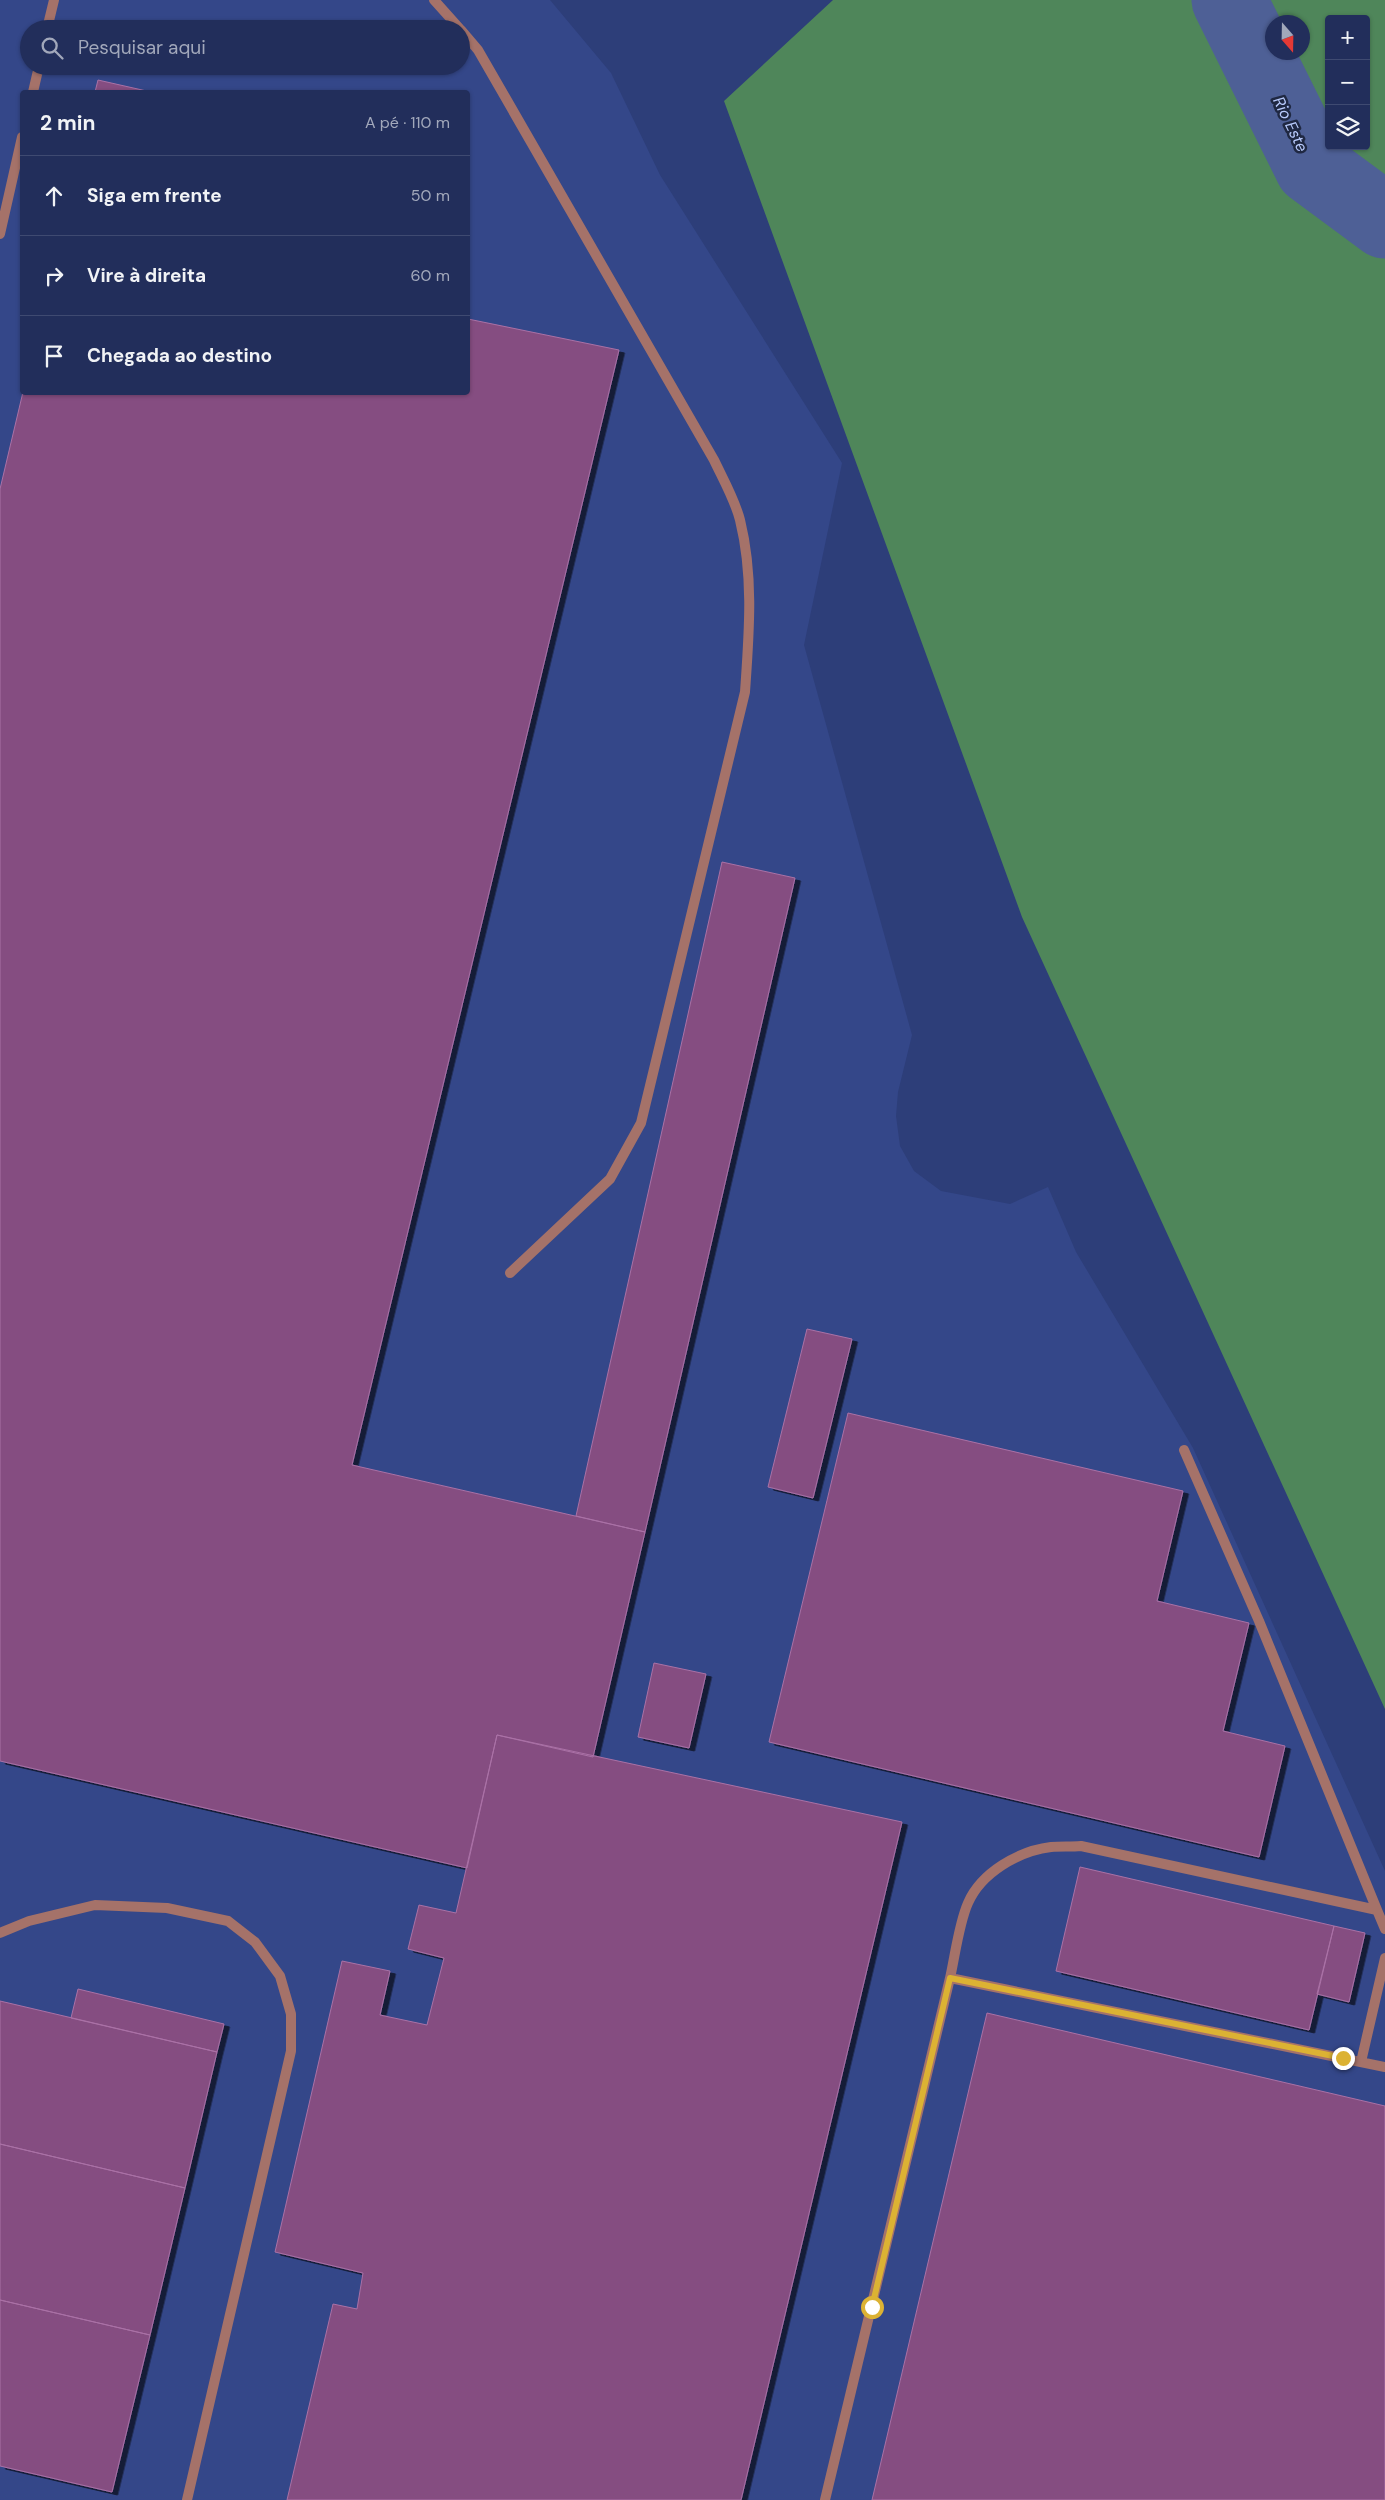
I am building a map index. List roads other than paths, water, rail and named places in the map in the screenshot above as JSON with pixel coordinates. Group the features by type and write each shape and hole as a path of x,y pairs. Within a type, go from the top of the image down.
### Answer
{"lane":[{"path":"50,20 54,0"},
{"path":"434,0 453,20"},
{"path":"470,40 478,50 714,460 740,518 750,569 750,620 745,692 641,1123 610,1179 510,1273"},
{"path":"33,90 37,75"},
{"path":"0,234 20,146"},
{"path":"1184,1450 1263,1630 1385,1929"},
{"path":"826,2500 968,1903 978,1886 998,1867 1021,1855 1050,1847 1081,1846 1377,1910"},
{"path":"0,1933 29,1921 96,1905 166,1908 228,1921 255,1942 280,1976 291,2014 291,2051 187,2500"},
{"path":"1361,2062 1385,1958"},
{"path":"950,1978 1385,2067"}],"waterway":[{"name":"Rio Este","path":"1229,0 1312,167 1385,221"}]}
